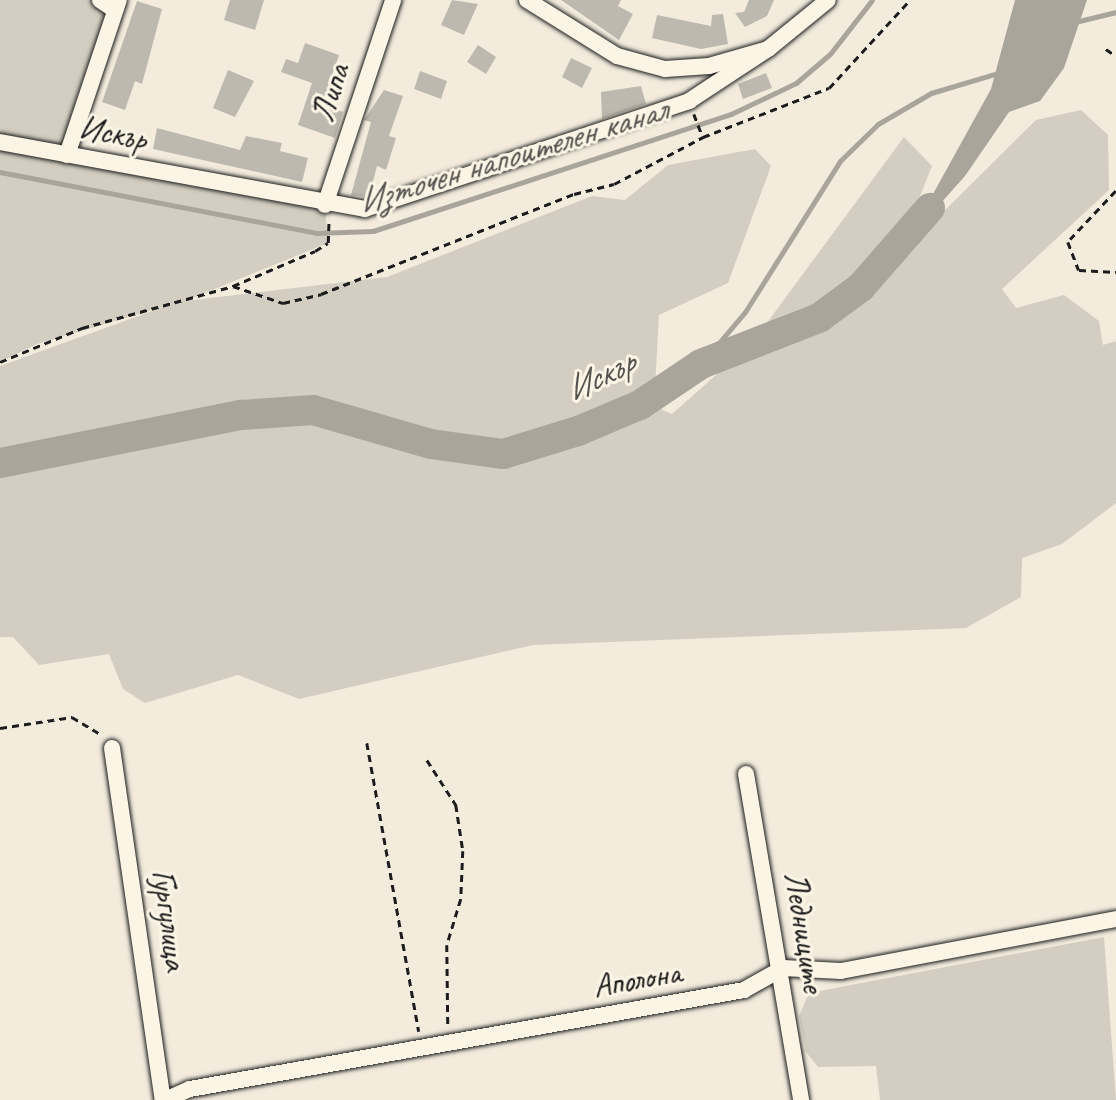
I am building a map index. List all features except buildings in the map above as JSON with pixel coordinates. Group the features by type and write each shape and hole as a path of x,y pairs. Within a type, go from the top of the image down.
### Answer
{"street":[{"path":"66,155 117,5 100,0"},
{"name":"Липа","path":"328,213 393,0"},
{"path":"527,0 617,56 665,69 709,66 768,49"},
{"name":"Искър","path":"0,142 328,213 365,209 689,101 768,49 828,0"},
{"name":"Гургулица","path":"112,748 164,1100"},
{"name":"Ледниците","path":"746,774 783,968 801,1100"},
{"path":"783,968 842,971 1116,919"},
{"name":"Аполона","path":"164,1100 190,1089 744,990 783,968"}],"path":[{"path":"233,286 283,303 321,294 614,184 703,137 829,88 910,0"},
{"path":"1106,49 1116,56"},
{"path":"694,113 703,137"},
{"path":"1116,191 1068,242 1079,270 1116,272"},
{"path":"0,362 82,328 233,286 328,243 328,213"},
{"path":"0,727 72,717 112,748"},
{"path":"367,743 422,1048"},
{"path":"427,760 456,806 463,851 461,900 447,945 448,1044"}],"shaded area":[{"path":"0,0 100,0 115,10 67,154 325,205 328,243 185,301 387,277 592,196 625,200 668,165 755,149 771,166 728,283 659,315 654,406 672,414 752,343 904,137 932,166 906,231 917,238 1036,120 1081,110 1108,135 1109,190 1002,289 1016,308 1064,295 1099,321 1103,345 1116,341 1116,503 1062,544 1022,558 1021,597 966,628 533,645 299,699 238,675 145,703 123,689 109,654 39,665 13,637 0,637 0,366 166,306 37,344 0,362"},
{"path":"1015,0 1087,0 1064,68 1040,101 1009,112 965,176 907,241 991,89"},
{"path":"1104,937 1116,1100 880,1100 876,1066 818,1067 806,1052 799,1016 809,993"}],"waterway":[{"name":"Източен напоителен канал","path":"0,172 316,233 373,231 731,114 796,83 830,54 872,0"},
{"path":"1075,22 1116,12"},
{"path":"701,364 745,312 840,161 878,124 931,93 1001,72"},
{"name":"Искър","path":"0,463 241,415 313,410 431,444 503,454 578,431 640,405 701,364 819,318 861,287 930,208"}]}
